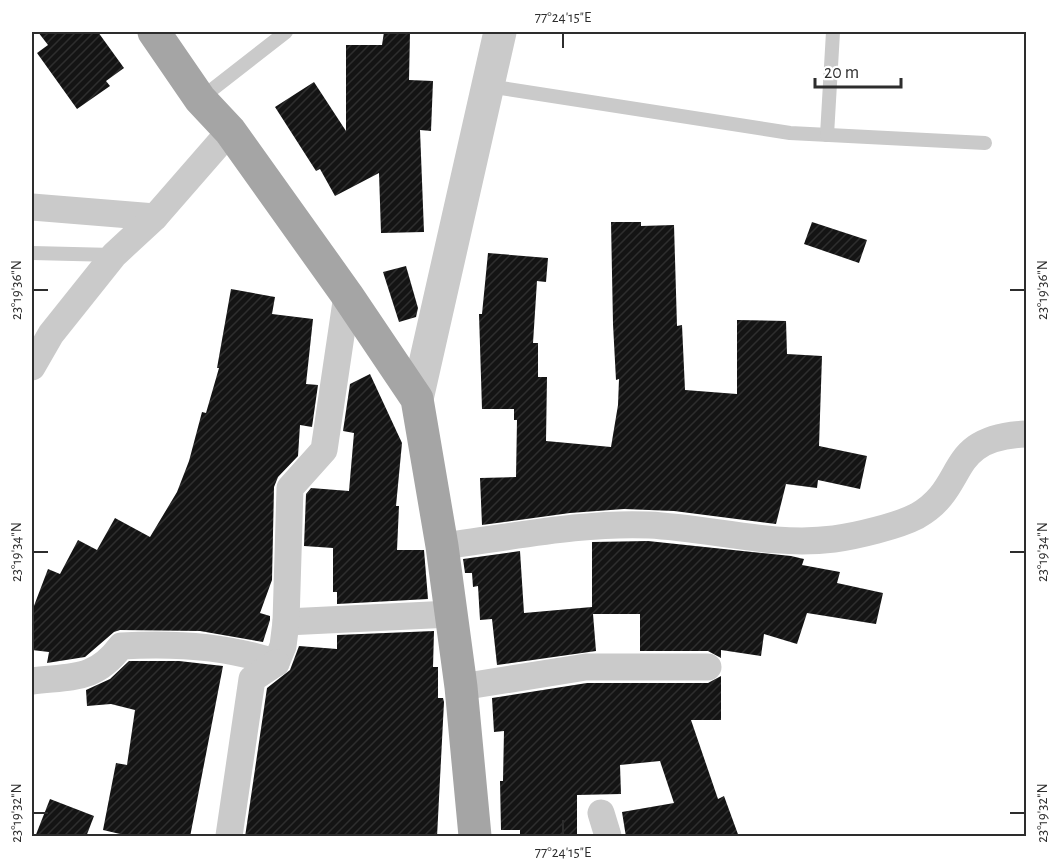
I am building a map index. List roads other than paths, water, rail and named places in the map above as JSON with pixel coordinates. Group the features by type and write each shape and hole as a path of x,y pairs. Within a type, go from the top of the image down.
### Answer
{"main road":[{"path":"154,32 200,99 230,131 347,295 417,399 442,546 461,687 475,837"}],"street":[{"path":"417,399 500,32"},
{"path":"32,367 51,334 114,255 155,217 230,131"},
{"path":"32,207 155,217"},
{"path":"229,837 252,679 276,663 283,646 286,622 290,488 324,450 347,295"},
{"path":"442,546 621,524 679,527 774,540 834,538 917,516 937,498 972,449 992,437 1026,434"},
{"path":"286,622 451,614"},
{"path":"32,681 94,673 109,662 121,646 144,644 238,652 276,663"},
{"path":"461,687 586,668 708,666"}],"lane":[{"path":"200,99 286,32"},
{"path":"827,135 833,32"},
{"path":"488,86 725,125 827,135 985,143"},
{"path":"32,253 114,255"}]}
